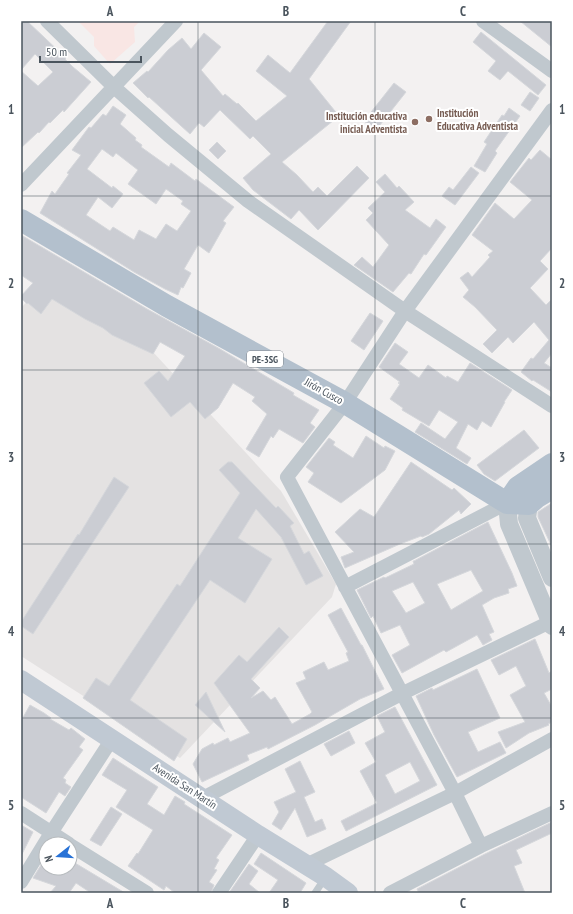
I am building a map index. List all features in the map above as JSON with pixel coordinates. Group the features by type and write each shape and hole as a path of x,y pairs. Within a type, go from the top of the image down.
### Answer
{"main road":[{"name":"Jirón Cusco","path":"21,220 167,306 345,402 507,503"},
{"path":"507,503 518,487 552,464"},
{"path":"529,504 552,488"},
{"name":"PE-3SG","path":"507,503 529,504"},
{"name":"Avenida San Martín","path":"21,680 258,835 306,864 320,885 348,893"}],"street":[{"path":"47,21 114,87 168,135 248,201 405,311 552,406"},
{"path":"21,185 176,21"},
{"path":"483,21 552,71"},
{"path":"481,846 455,793 401,694 287,477 345,402 405,311 552,110"},
{"path":"203,798 401,694 551,624 509,524 507,503 345,587"},
{"path":"529,504 527,518 552,578"},
{"path":"21,882 112,739"},
{"path":"306,864 455,793 552,739"},
{"path":"21,813 56,836"},
{"path":"390,893 481,846 552,813"},
{"path":"219,893 258,835"},
{"path":"78,850 147,893"}],"shaded area":[{"path":"78,21 140,21 134,27 135,42 110,64 94,46 94,37"},
{"path":"43,284 153,352 281,491 336,584 332,597 180,758 21,656 21,308"}],"building":[{"path":"21,21 27,21 66,58 65,59 73,67 91,82 64,112 63,110 21,148 21,71 38,86 53,72 35,54 21,70"},
{"path":"328,21 351,21 309,79 339,116 282,162 313,192 318,187 327,196 357,166 369,178 318,230 299,210 291,219 253,190 243,178 271,154 253,136 250,139 220,110 204,127 199,123 190,134 133,83 147,71 148,72 168,50 182,38 191,49 204,33 221,47 201,70 223,96 225,94 237,104 238,103 256,121 287,96 256,71 268,55 290,73"},
{"path":"520,21 552,21 552,47"},
{"path":"481,32 546,85 538,95 508,71 500,80 488,71 496,61 473,42"},
{"path":"394,83 406,92 376,130 364,121"},
{"path":"530,92 539,98 530,111 521,105"},
{"path":"113,106 126,115 120,124 136,138 135,140 142,145 141,147 169,167 171,163 195,181 196,179 234,207 223,221 226,223 209,253 198,245 184,269 191,273 183,288 181,287 178,295 134,272 40,213 52,191 55,194 69,174 67,173 81,155 72,150 89,127 91,128 103,114 106,116","holes":["102,149 113,157 116,153 138,170 128,184 156,204 166,189 183,201 181,204 191,211 177,231 166,224 156,239 139,230 134,240 113,227 110,231 86,215 98,197 112,208 123,194 113,186 112,188 87,169"]},
{"path":"509,108 520,116 495,151 497,153 485,172 474,166 487,144 484,142 502,115 504,116"},
{"path":"217,142 226,151 218,159 209,150"},
{"path":"540,150 552,160 552,248 540,261 548,269 530,288 546,305 552,299 552,353 544,363 552,368 552,392 533,380 532,381 521,372 531,358 533,359 549,340 534,322 513,343 508,337 492,353 483,344 497,330 463,297 469,290 460,278 468,272 472,277 490,257 488,255 493,251 472,235 495,203 514,219 532,200 510,182 529,158 531,160"},
{"path":"471,167 479,173 455,205 442,196 449,187 453,190"},
{"path":"385,174 397,188 399,186 414,202 405,210 430,228 436,219 446,227 426,255 424,254 411,274 409,273 393,292 354,265 362,257 373,267 389,245 366,220 373,213 368,208 385,192 376,182"},
{"path":"21,235 294,393 293,395 319,410 310,423 315,427 303,443 279,429 273,438 271,436 259,457 246,449 267,414 252,401 255,397 233,383 218,408 205,419 190,402 171,417 144,383 159,371 168,381 185,356 160,342 153,354 112,335 103,328 52,299 41,314 28,303 27,304 21,296 33,283 21,275"},
{"path":"370,313 383,321 364,350 351,341"},
{"path":"395,343 408,352 399,364 419,378 428,365 446,378 447,376 458,382 470,363 512,390 491,427 482,421 477,430 468,424 456,448 471,458 467,464 415,432 421,423 445,439 458,422 439,410 429,426 402,410 403,408 390,399 400,384 398,383 400,382 379,367"},
{"path":"524,430 539,448 495,481 484,474 477,465"},
{"path":"366,436 384,448 385,446 395,451 385,470 341,503 308,482 314,473 306,467 329,438 335,442 333,445 353,458"},
{"path":"228,462 232,462 276,508 278,506 294,523 290,526 304,554 309,551 323,576 306,585 281,537 256,509 238,538 272,559 245,603 210,580 130,700 187,739 174,761 83,698 96,678 109,686 177,584 180,586 240,493 219,470"},
{"path":"411,462 452,490 454,488 471,504 461,514 459,510 429,534 400,544 345,568 341,557 354,552 335,532 360,509 374,517"},
{"path":"114,477 129,487 33,634 21,626 21,622 78,534 79,535"},
{"path":"552,503 552,547 538,517 538,512"},
{"path":"488,522 517,586 508,589 509,593 494,598 482,605 494,632 489,634 492,640 483,645 477,635 446,652 444,650 402,673 392,655 410,645 400,625 381,633 373,616 371,618 357,590 414,564 414,561","holes":["471,570 483,591 451,610 437,584","413,582 425,603 406,613 392,591"]},
{"path":"341,608 384,689 360,699 315,725 268,749 267,747 247,755 249,760 202,782 193,764 202,749 213,743 214,745 228,738 230,742 250,733 214,683 239,655 247,662 279,627 289,637 251,679 260,688 251,698 263,691 271,700 275,697 292,724 310,714 312,712 296,683 306,679 303,672 324,662 328,670 349,661 346,653 348,652 328,615"},
{"path":"535,639 549,673 552,671 552,689 544,693 552,707 552,722 548,724 549,725 529,733 506,748 498,732 525,722 510,695 526,686 516,666 499,675 491,660"},
{"path":"477,669 500,718 468,732 478,752 500,742 506,753 457,777 434,735 416,696 432,688 433,690"},
{"path":"206,692 225,732 195,705"},
{"path":"30,705 69,730 71,728 85,739 79,747 83,750 63,778 66,780 65,783 71,787 65,796 59,792 46,813 21,797 21,721"},
{"path":"395,707 437,785 346,831 341,821 377,803 360,771 376,762 365,743 385,732 377,716","holes":["410,762 420,781 395,794 385,775"]},
{"path":"349,731 355,743 331,756 324,744"},
{"path":"113,758 158,787 147,804 164,815 175,796 185,802 184,804 232,835 216,858 219,860 214,869 217,870 209,882 214,885 211,893 175,893 166,886 164,890 128,866 137,853 138,854 153,830 116,807 127,790 102,775"},
{"path":"300,761 315,792 304,797 315,822 322,819 326,829 307,837 295,808 281,830 272,824 279,812 274,802 296,792 285,769"},
{"path":"111,807 122,814 101,846 90,840"},
{"path":"552,822 552,833 516,850 522,863 514,866 525,893 419,893 417,889"},
{"path":"21,825 33,832 21,856"},
{"path":"261,853 306,883 300,893 269,893 278,880 254,864"},
{"path":"249,864 258,871 249,884 260,893 229,893"},
{"path":"78,865 125,893 91,893 76,883 69,893 50,893 56,886 33,878 38,870 38,876 78,876"}],"place":[{"name":"Institución Educativa Adventista","path":"429,119"},
{"name":"Institución educativa inicial Adventista","path":"415,122"}]}
